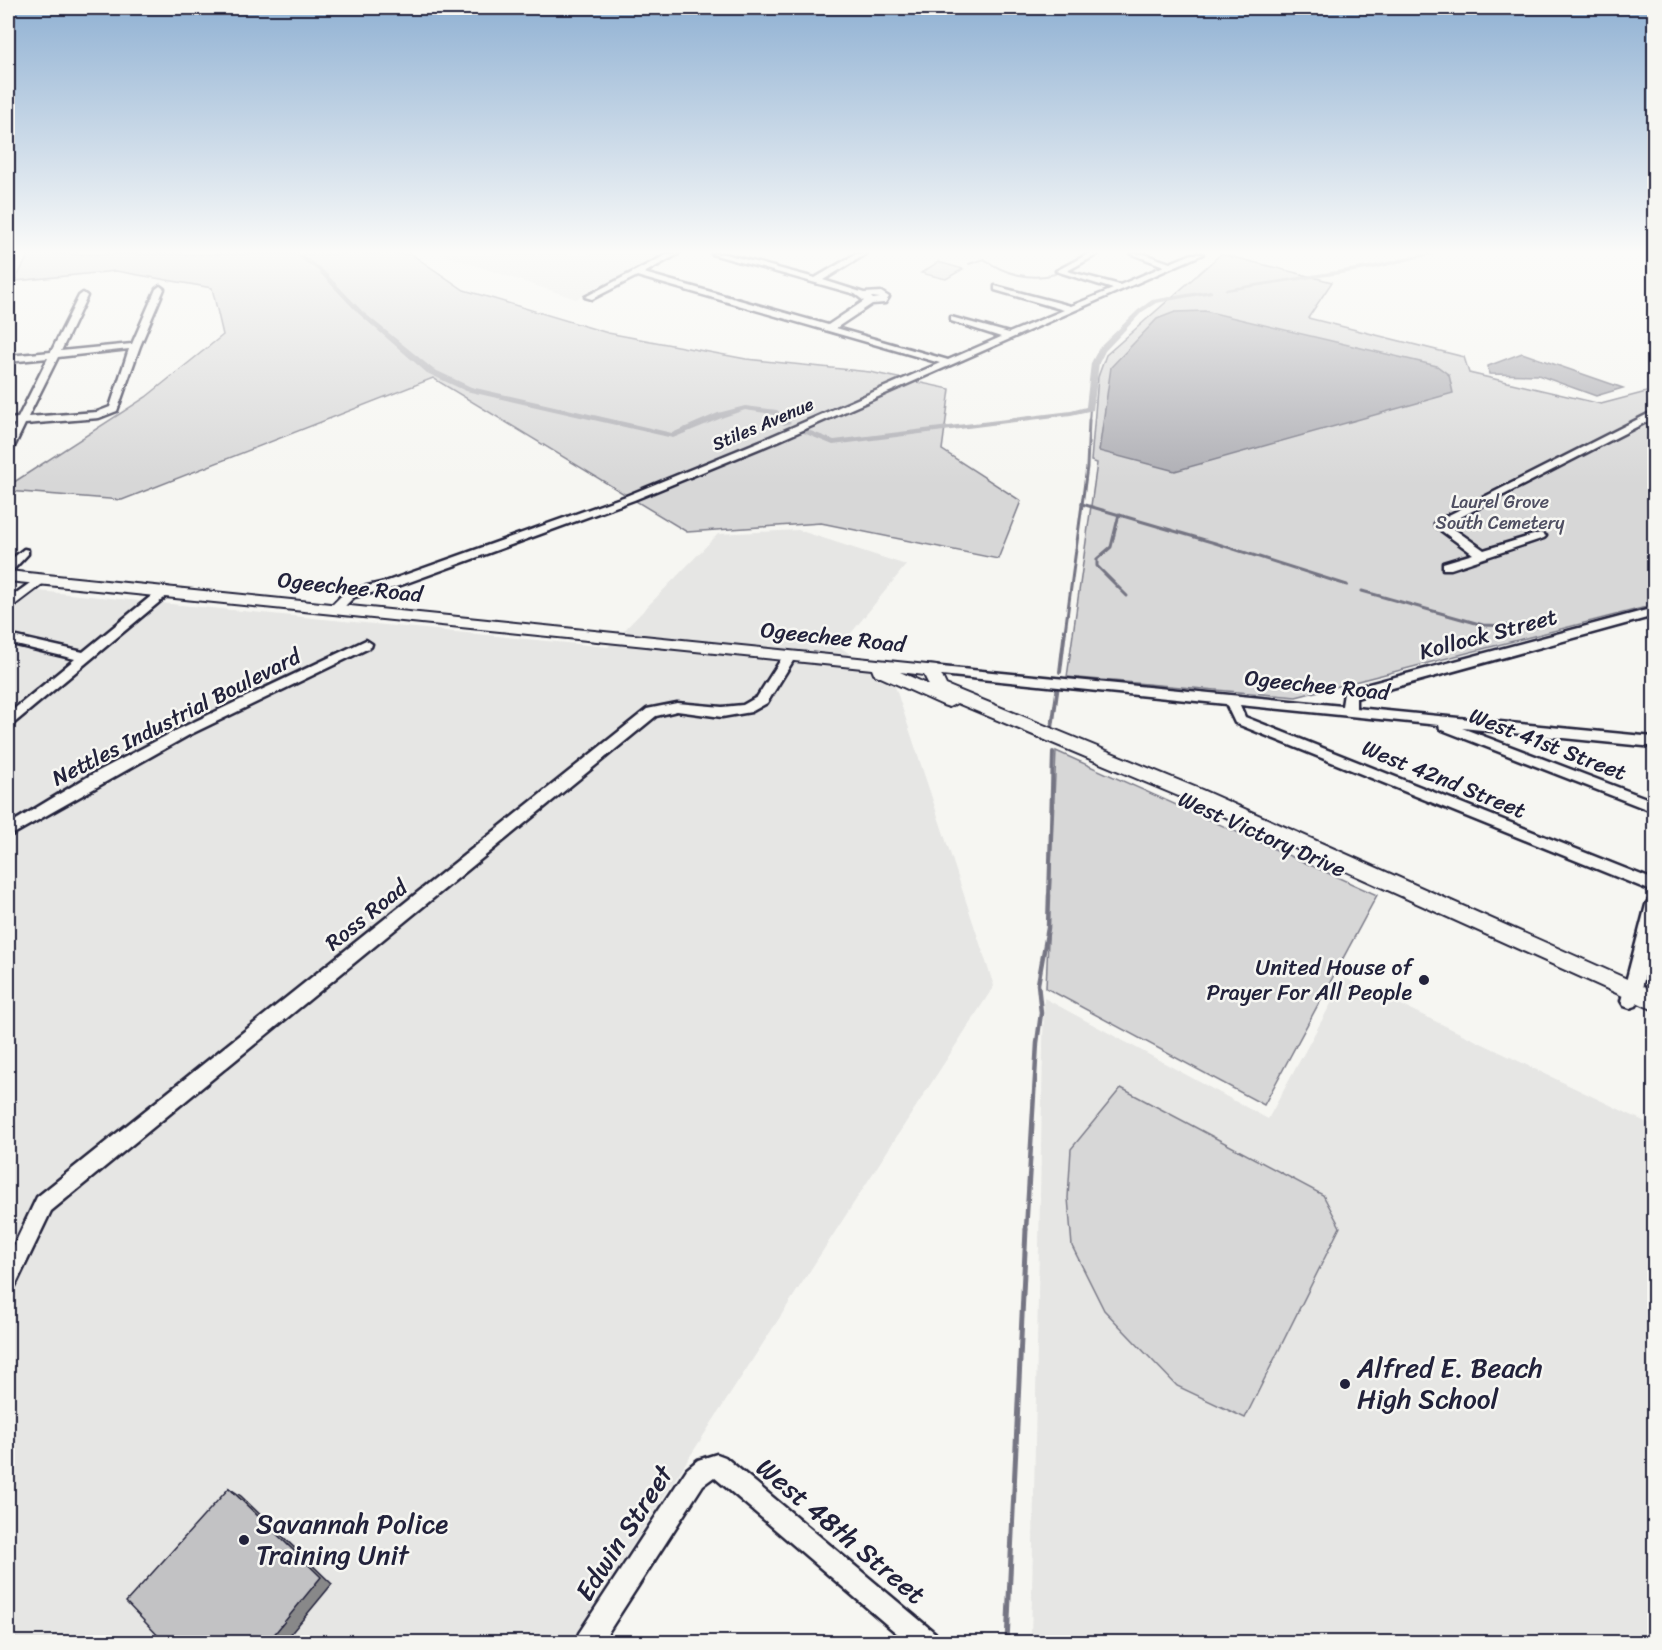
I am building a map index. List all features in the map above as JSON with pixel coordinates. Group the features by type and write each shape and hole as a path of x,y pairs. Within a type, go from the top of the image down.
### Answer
{"main road":[{"name":"Ogeechee Road","path":"8,576 931,670"},
{"name":"West Victory Drive","path":"867,663 934,695 1190,801 1631,996 1654,1002"},
{"name":"West Victory Drive","path":"931,670 939,689 1205,800 1631,996 1654,1011"}],"street":[{"path":"8,449 65,331"},
{"path":"8,422 99,415 114,409 142,331"},
{"path":"835,331 946,365"},
{"path":"992,331 1008,336"},
{"name":"Stiles Avenue","path":"336,608 350,594 389,585 630,498 774,440 1020,331"},
{"path":"8,358 135,346"},
{"path":"1482,555 1439,524 1654,414"},
{"path":"1640,423 1654,426"},
{"path":"1447,567 1540,536"},
{"path":"8,550 24,552 8,568"},
{"path":"8,604 41,579"},
{"path":"8,721 165,591"},
{"name":"Kollock Street","path":"1349,712 1349,696 1359,691 1654,612"},
{"path":"8,639 86,657"},
{"name":"Nettles Industrial Boulevard","path":"8,832 146,752 366,644"},
{"name":"Ross Road","path":"8,1279 44,1204 652,712 677,707 722,712 746,709 766,695 790,656"},
{"name":"Ogeechee Road","path":"931,670 1654,742"},
{"name":"West 42nd Street","path":"1230,698 1240,720 1654,886"},
{"name":"West 41st Street","path":"1427,719 1654,807"},
{"path":"1631,996 1654,905"},
{"name":"Edwin Street","path":"588,1642 695,1477 706,1468 717,1465"},
{"name":"West 48th Street","path":"717,1465 926,1642"}],"shaded area":[{"path":"1146,331 1289,331 1437,366 1449,375 1453,393 1175,471 1099,451 1111,367"},
{"path":"1522,353 1623,388 1596,396 1538,375 1489,374 1488,366"},
{"path":"798,530 906,565 840,647 895,686 994,986 570,1642 8,1642 8,588 608,647 718,534"},
{"name":"Alfred E. Beach High School","path":"1345,978 1654,1126 1654,1642 1031,1642 1044,998 1268,1119"}],"green space":[{"path":"222,331 601,331 746,359 870,372 950,389 942,450 1021,501 998,559 821,523 687,532 433,378 122,500 8,491 8,486 146,397 223,335"},
{"name":"Laurel Grove South Cemetery","path":"1133,331 1360,331 1464,357 1469,373 1601,404 1654,390 1654,605 1296,697 1067,677 1097,463 1091,461 1098,377 1106,355"},
{"path":"1056,751 1377,895 1264,1105 1046,988"},
{"path":"1121,1088 1323,1195 1340,1227 1245,1418 1177,1386 1104,1310 1072,1246 1068,1198 1071,1149"}],"building":[{"name":"Savannah Police Training Unit","path":"229,1488 321,1577 268,1642 164,1642 126,1602"}],"waterway":[{"path":"382,331 430,371 469,389 673,436 721,415 745,408 774,412 787,423"},
{"path":"805,432 833,443 1071,413 1090,408 1095,363 1102,350 1121,331"},
{"path":"1089,422 1090,408"},
{"path":"1082,504 1087,467 1089,420"},
{"path":"1065,632 1082,504"},
{"path":"1082,504 1119,515"},
{"path":"1119,515 1347,585"},
{"path":"1119,515 1111,547 1097,559 1097,566 1127,596"},
{"path":"1362,591 1483,625 1538,627"},
{"path":"8,596 17,593"},
{"path":"1060,672 1065,630"},
{"path":"1052,728 1058,685"},
{"path":"1049,897 1053,752"},
{"path":"1026,1230 1037,1043 1041,1013 1038,984 1048,928 1049,895"},
{"path":"1007,1642 1026,1229"}],"place":[{"name":"United House of Prayer For All People","path":"1424,980"},
{"name":"Alfred E. Beach High School","path":"1345,1384"},
{"name":"Savannah Police Training Unit","path":"244,1540"}]}
